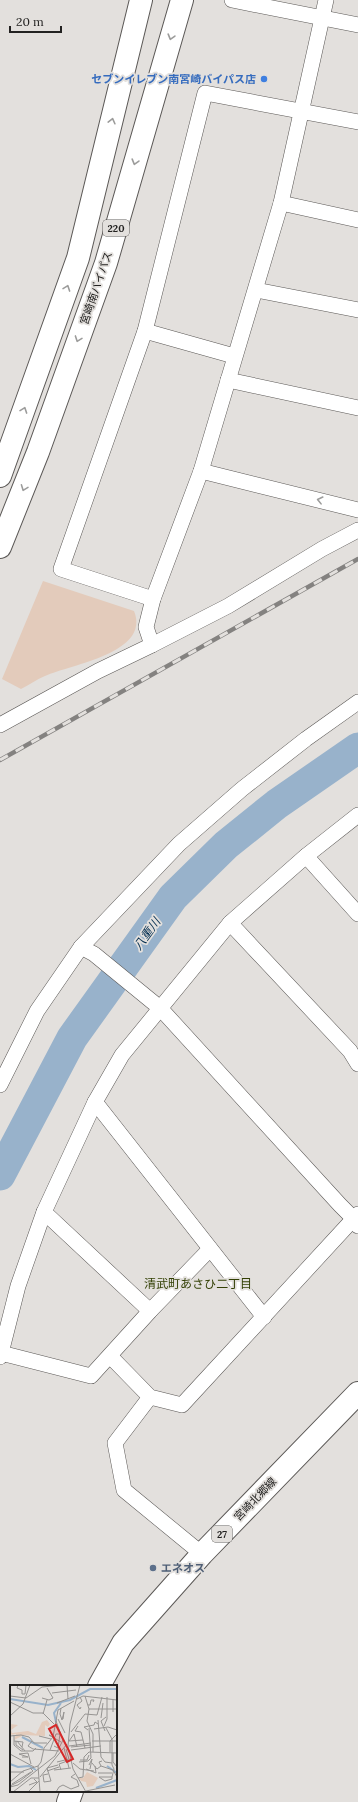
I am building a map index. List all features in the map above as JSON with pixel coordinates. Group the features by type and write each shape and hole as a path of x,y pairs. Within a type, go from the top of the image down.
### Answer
{"main road":[{"name":"220","path":"0,476 78,258 141,0"},
{"name":"宮崎南バイパス","path":"0,547 38,452 106,263 182,0"},
{"name":"宮崎北郷線","path":"100,1685 123,1643 202,1554 358,1393"},
{"path":"68,1802 72,1792"}],"street":[{"path":"232,0 358,25"},
{"path":"152,645 146,627 153,599 201,471 234,356 256,290 281,202 326,0"},
{"path":"153,599 61,569 145,332 205,93 302,113 358,122"},
{"path":"281,202 358,220"},
{"path":"256,290 358,310"},
{"path":"145,332 234,356"},
{"path":"228,380 358,408"},
{"path":"201,471 358,510"},
{"path":"0,725 98,671 228,606 322,549 358,530"},
{"path":"0,1084 37,1011 81,946 179,844 248,784 306,739 358,702"},
{"path":"210,1249 150,1311 91,1376 0,1355 18,1286 44,1212 95,1102 122,1056 230,923 306,856 358,815"},
{"path":"306,856 358,914"},
{"path":"230,923 350,1051 358,1064"},
{"path":"81,946 94,954 160,1008 340,1205 356,1219 182,1404 150,1397 110,1356"},
{"path":"95,1102 264,1317"},
{"path":"44,1212 150,1311"},
{"path":"150,1397 115,1442 124,1490 202,1554"}],"shaded area":[{"path":"43,581 134,611 136,625 131,637 120,647 106,655 42,677 21,689 2,679"}],"waterway":[{"name":"八重川","path":"0,1175 72,1038 173,897 226,845 277,804 358,748"}],"railway":[{"path":"0,760 358,559"}],"place":[{"name":"セブンイレブン南宮崎バイパス店","path":"264,79"},
{"name":"エネオス","path":"153,1568"}],"district":[{"name":"清武町あさひ二丁目","path":"198,1284"}]}
